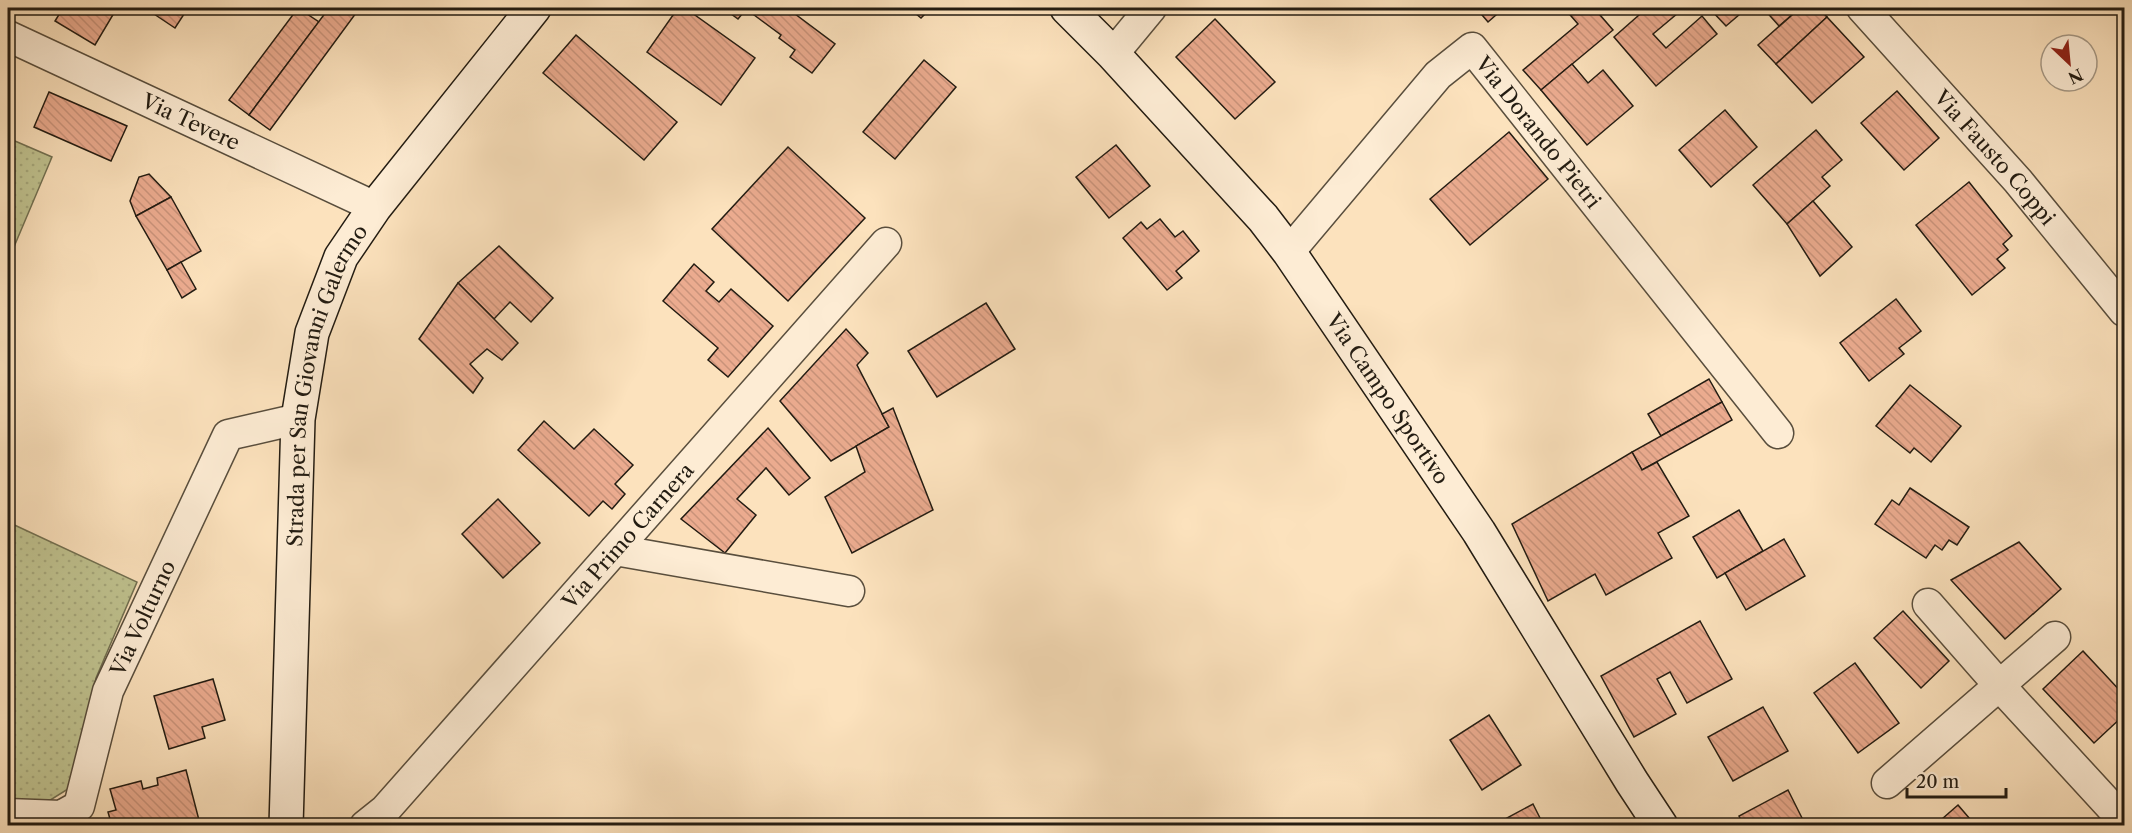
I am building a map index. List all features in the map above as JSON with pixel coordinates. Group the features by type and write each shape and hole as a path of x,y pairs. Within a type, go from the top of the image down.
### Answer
{"street":[{"name":"Strada per San Giovanni Galermo","path":"286,825 298,418 312,333 341,257 375,207 534,8"},
{"name":"Via Campo Sportivo","path":"1066,8 1113,54 1263,218 1289,252 1479,532 1632,782 1661,825"},
{"path":"1113,54 1151,8"},
{"name":"Via Fausto Coppi","path":"1862,8 2018,181 2124,310"},
{"name":"Via Tevere","path":"8,36 375,207"},
{"name":"Via Dorando Pietri","path":"1289,252 1438,75 1472,48 1778,433"},
{"name":"Via Primo Carnera","path":"365,825 385,810 886,243"},
{"name":"Via Volturno","path":"8,814 61,816 79,806 108,692 228,435 298,418"},
{"path":"615,550 849,591"},
{"path":"1928,603 1999,685 2124,821"},
{"path":"1887,783 2055,638"}],"green space":[{"path":"8,138 52,157 8,261"},
{"path":"8,522 137,582 96,678 85,732 68,789 44,804 8,802"}],"building":[{"path":"63,8 117,8 95,45 55,21"},
{"path":"150,8 188,8 175,28 148,10"},
{"path":"298,8 319,22 249,115 229,100"},
{"path":"329,8 359,9 270,130 249,115"},
{"path":"678,8 685,8 755,58 721,105 647,52"},
{"path":"723,8 747,8 738,19"},
{"path":"747,8 787,8 835,44 812,73 790,57 795,50 779,38 781,35"},
{"path":"909,8 931,8 921,18"},
{"path":"1476,8 1504,8 1488,22"},
{"path":"1594,8 1613,30 1541,90 1523,70 1578,24 1565,9"},
{"path":"1647,8 1684,8 1653,34 1666,48 1702,16 1717,34 1656,86 1614,37"},
{"path":"1709,8 1747,8 1726,26"},
{"path":"1763,8 1800,8 1779,26"},
{"path":"1800,8 1819,8 1827,17 1776,64 1758,45"},
{"path":"1827,17 1864,57 1812,103 1776,64"},
{"path":"1215,19 1275,82 1235,119 1176,57"},
{"path":"576,35 677,122 644,160 543,73"},
{"path":"924,60 956,87 895,159 863,132"},
{"path":"1572,64 1588,83 1603,70 1633,106 1587,145 1541,90"},
{"path":"1897,91 1939,138 1904,170 1861,123"},
{"path":"49,92 127,126 111,161 34,127"},
{"path":"1725,110 1757,147 1711,187 1679,150"},
{"path":"1816,130 1842,160 1822,177 1830,186 1787,224 1753,185"},
{"path":"1509,132 1548,179 1470,245 1430,199"},
{"path":"1116,145 1150,186 1109,218 1076,177"},
{"path":"788,147 865,218 788,301 712,229"},
{"path":"149,174 171,197 136,216 130,201 139,177"},
{"path":"1969,182 2012,236 2003,244 2008,250 1997,259 2005,268 1972,295 1916,225"},
{"path":"171,197 201,251 167,270 136,216"},
{"path":"1813,201 1852,247 1820,276 1787,224"},
{"path":"1160,219 1175,237 1183,231 1199,251 1176,271 1182,278 1167,290 1123,238 1141,222 1147,229"},
{"path":"499,246 553,298 531,322 510,302 494,319 458,283"},
{"path":"181,262 196,289 182,298 167,270"},
{"path":"694,264 714,282 706,291 719,302 731,289 773,326 728,377 708,360 718,348 663,301"},
{"path":"458,283 518,343 502,360 487,349 470,364 483,378 473,393 419,339"},
{"path":"1896,299 1921,331 1899,348 1904,354 1869,381 1840,343"},
{"path":"986,303 1015,349 937,397 908,351"},
{"path":"846,329 868,353 857,365 889,427 831,461 780,401"},
{"path":"1709,379 1722,402 1661,436 1648,414"},
{"path":"1910,385 1961,426 1931,462 1914,448 1910,453 1876,426"},
{"path":"1722,402 1732,420 1642,470 1632,452"},
{"path":"893,408 933,510 852,553 825,497 865,472 856,446 889,427 882,414"},
{"path":"544,421 574,449 594,429 633,465 615,484 625,494 612,509 603,501 589,516 518,450"},
{"path":"768,428 810,478 789,495 766,468 737,499 756,515 725,553 681,519"},
{"path":"1632,452 1642,470 1657,462 1689,516 1658,533 1672,558 1606,595 1595,574 1548,601 1512,524"},
{"path":"1910,488 1969,527 1957,545 1949,540 1942,550 1935,545 1926,558 1875,524 1892,500 1899,505"},
{"path":"498,499 540,543 503,578 462,534"},
{"path":"1739,510 1763,551 1717,578 1693,537"},
{"path":"1784,539 1805,576 1746,610 1725,573"},
{"path":"2019,542 2061,589 2005,639 1951,580"},
{"path":"1903,611 1949,661 1921,688 1874,638"},
{"path":"1700,621 1732,679 1687,703 1670,672 1657,679 1676,714 1634,737 1601,676"},
{"path":"2083,651 2124,695 2124,715 2094,743 2043,689"},
{"path":"1855,663 1899,723 1858,753 1814,693"},
{"path":"213,679 225,720 202,727 205,738 169,749 154,696"},
{"path":"1763,707 1788,751 1733,781 1708,737"},
{"path":"1489,715 1521,765 1482,790 1450,740"},
{"path":"186,770 200,824 193,826 112,826 108,812 116,810 110,789 141,781 143,789 158,785 157,778"},
{"path":"1788,790 1806,826 1744,826 1739,816"},
{"path":"1533,804 1544,826 1494,825"},
{"path":"1958,805 1976,826 1934,826"}]}
